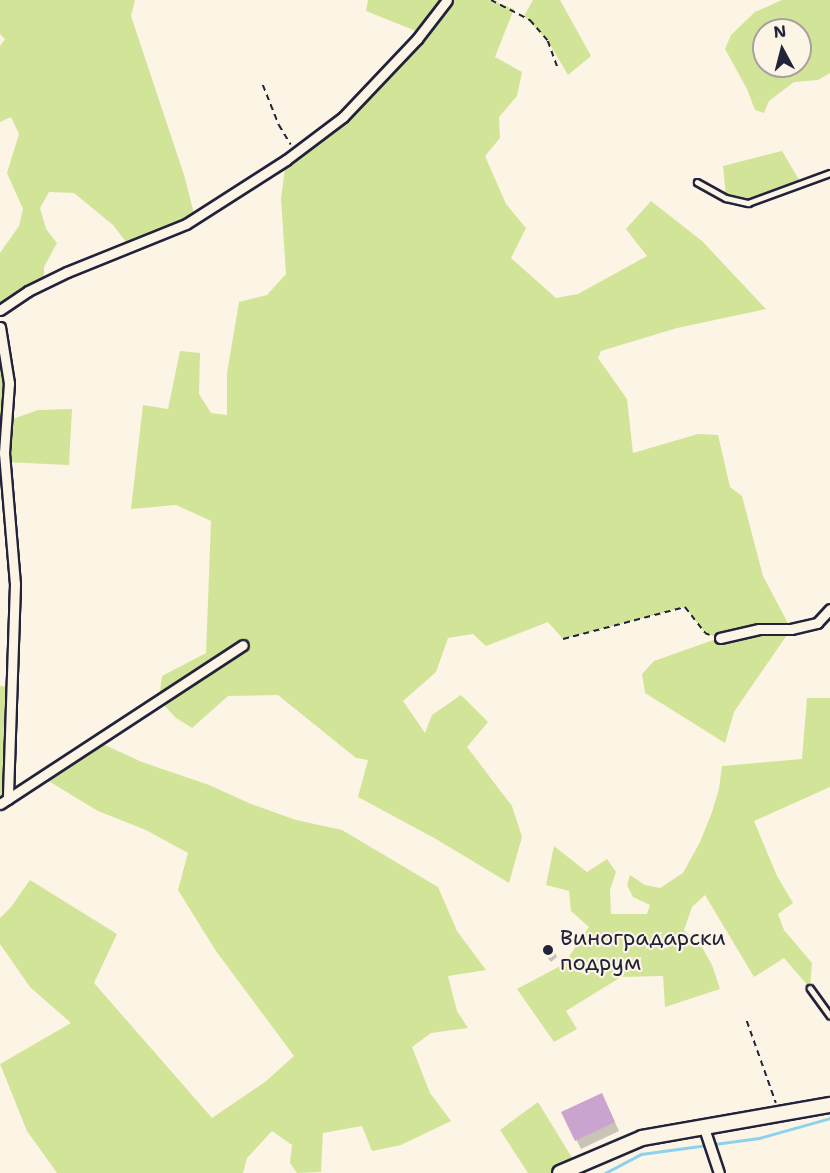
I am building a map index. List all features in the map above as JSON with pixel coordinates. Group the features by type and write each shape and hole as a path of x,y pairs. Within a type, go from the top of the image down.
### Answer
{"street":[{"path":"0,310 28,291 67,272 186,224 297,153 342,117 417,39 447,0"},
{"path":"0,327 9,382 4,453 15,584 4,802"},
{"path":"720,638 759,629 791,629 817,623 830,609"},
{"path":"4,802 243,645"},
{"path":"560,1173 642,1138 830,1105"},
{"path":"704,1128 720,1173"}],"lane":[{"path":"697,182 726,198 748,203 830,173"},
{"path":"810,988 830,1016"}],"path":[{"path":"491,0 530,20 548,41 558,68"},
{"path":"263,85 279,125 297,153"},
{"path":"563,639 685,607 705,633 720,638"},
{"path":"747,1021 781,1115"}],"green space":[{"path":"0,0 135,0 131,16 185,178 195,218 130,247 113,225 74,193 49,192 40,208 46,229 57,243 44,267 44,283 0,310 0,253 19,226 23,209 7,173 19,134 11,117 0,122 0,46 5,39 0,34"},
{"path":"368,0 491,0 514,9 495,57 522,72 517,96 499,117 500,138 485,156 506,204 526,228 511,258 556,298 578,294 647,256 626,229 651,201 702,241 766,309 677,328 601,351 598,358 627,399 633,453 698,434 718,435 730,487 742,496 763,576 791,629 734,712 725,743 645,693 642,674 654,661 719,638 705,633 685,607 563,639 548,622 486,646 473,634 448,638 436,672 403,701 425,733 432,715 461,695 488,722 467,747 512,806 522,837 509,883 436,839 358,797 368,760 356,758 278,695 228,696 192,728 176,718 159,700 162,676 206,653 211,521 176,505 131,509 143,405 168,409 180,351 200,353 199,394 211,413 227,415 227,373 239,302 267,295 286,274 281,199 286,160 343,117 421,33 366,11"},
{"path":"533,0 560,0 591,56 568,75 548,41 524,16"},
{"path":"782,0 830,0 830,73 818,80 794,82 769,101 764,113 755,110 747,89 725,49 731,35 755,12"},
{"path":"782,151 801,183 748,203 726,198 723,166"},
{"path":"0,327 9,383 7,421 38,410 72,409 69,465 5,462 6,422 0,422"},
{"path":"0,686 10,687 8,799 0,804"},
{"path":"807,698 830,698 830,787 754,821 777,876 793,903 778,914 784,930 812,963 810,988 784,958 754,977 705,895 692,907 684,930 703,949 712,965 720,989 665,1007 663,976 621,977 566,1011 577,1029 554,1042 517,989 564,964 589,927 571,911 569,891 546,885 554,846 587,872 607,859 616,872 610,890 611,914 647,914 650,905 633,897 627,885 630,875 645,885 660,888 683,873 700,842 712,812 719,789 722,766 802,759"},
{"path":"96,741 142,762 209,785 251,804 296,820 342,830 438,887 457,931 486,970 448,976 457,1011 468,1028 431,1033 412,1047 430,1093 451,1121 401,1145 372,1151 362,1126 323,1133 321,1172 297,1173 290,1163 292,1145 272,1131 247,1158 243,1173 57,1173 27,1131 0,1064 71,1023 30,987 0,944 0,918 11,907 30,880 117,934 94,983 212,1118 265,1082 294,1056 216,951 178,890 188,853 146,830 98,811 42,777"},
{"path":"538,1102 577,1166 560,1173 528,1173 500,1130"}],"building":[{"name":"Виноградарски подрум","path":"549,943 555,951 547,957 540,949"},
{"path":"602,1093 615,1122 575,1141 561,1112"}],"waterway":[{"path":"605,1173 641,1154 759,1138 830,1118"}],"place":[{"name":"Виноградарски подрум","path":"548,950"}]}
